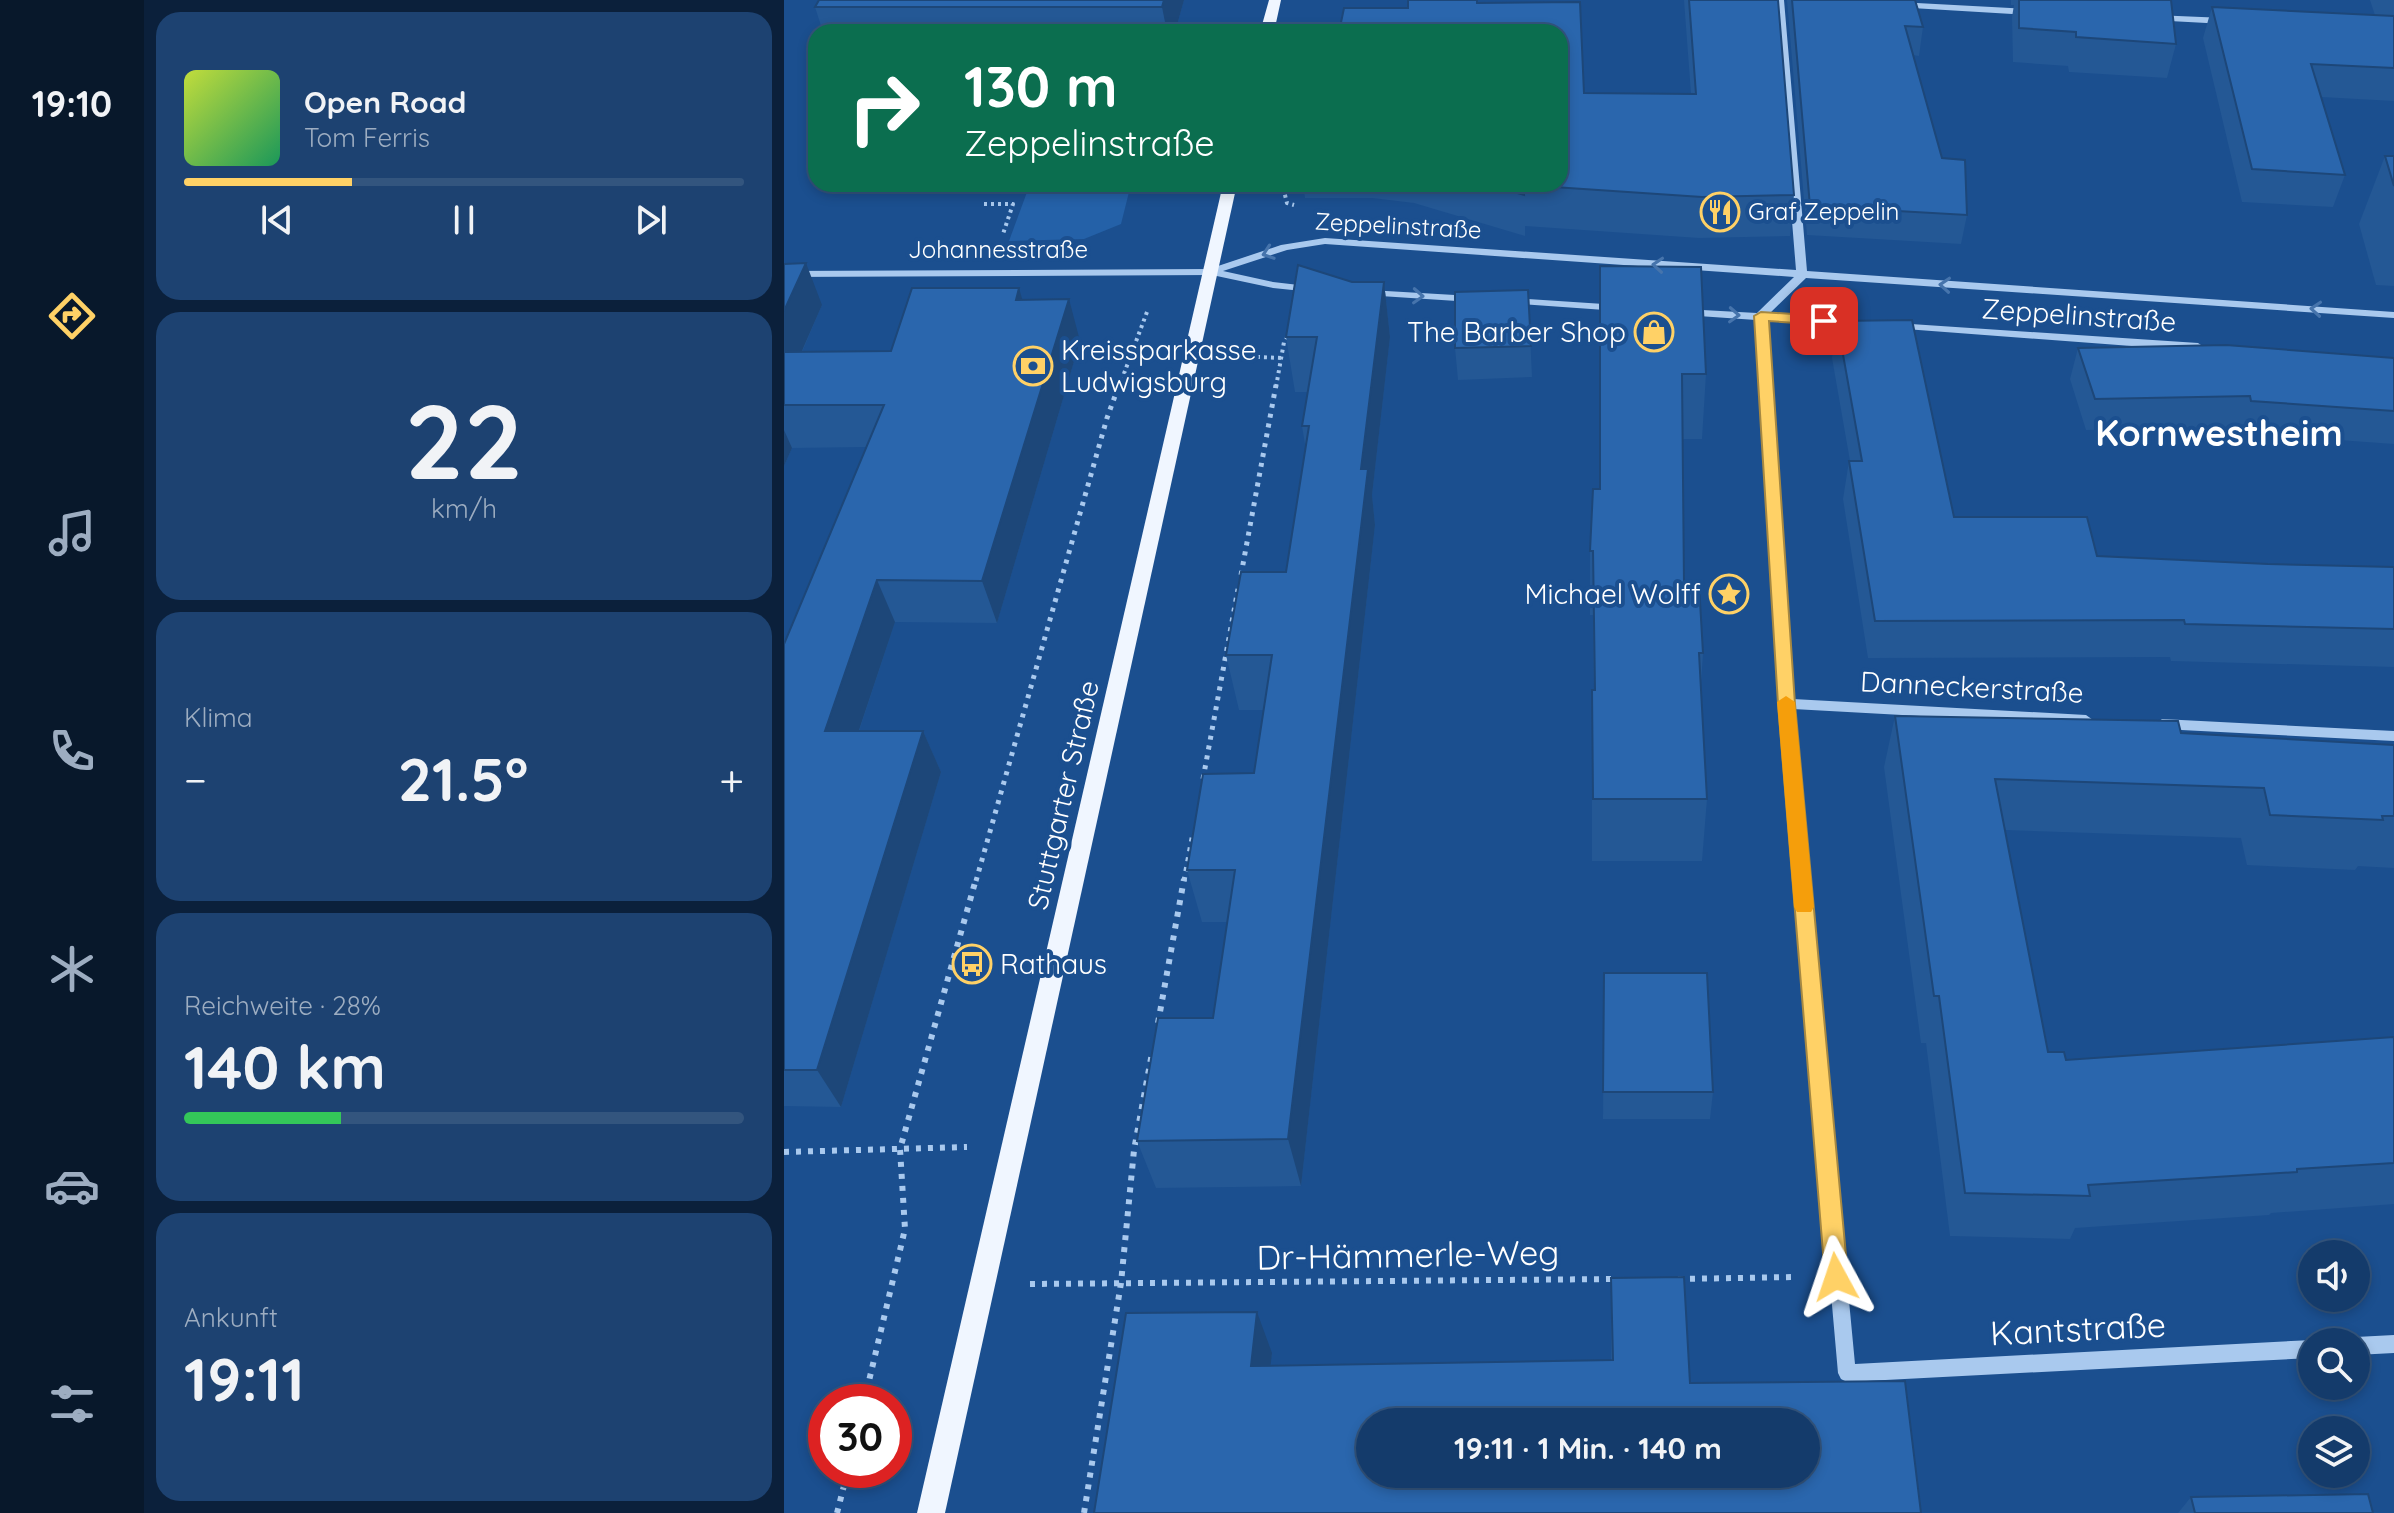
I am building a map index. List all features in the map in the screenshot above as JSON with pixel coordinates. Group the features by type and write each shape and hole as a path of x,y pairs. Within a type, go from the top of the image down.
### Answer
{"main road":[{"path":"1269,24 1275,0"},
{"name":"Stuttgarter Straße","path":"931,1513 1228,192"}],"street":[{"path":"1779,0 1802,275 1761,316 1786,704 1836,1277"},
{"path":"1889,5 2047,13"},
{"path":"2141,17 2236,22"},
{"name":"Zeppelinstraße","path":"1212,272 1285,247 1325,241 2394,315"},
{"path":"1212,272 1273,285 1328,290"},
{"name":"Johannesstraße","path":"784,274 1212,272"},
{"path":"1359,292 1483,299"},
{"path":"1498,300 1637,309"},
{"path":"1668,311 1872,324"},
{"name":"Zeppelinstraße","path":"1888,325 2204,348"},
{"name":"Danneckerstraße","path":"1786,704 2098,720"},
{"path":"2145,723 2394,736"},
{"name":"Kantstraße","path":"1836,1277 1847,1373 2298,1350"},
{"path":"2370,1345 2394,1344"}],"path":[{"path":"1284,192 1287,203 1336,213 1325,241"},
{"path":"984,204 1013,204 989,273"},
{"path":"868,1384 905,1229 900,1149 1107,418 1145,316 1170,272"},
{"path":"1200,792 1284,342 1299,321 1312,289"},
{"path":"1157,1025 1195,824"},
{"path":"1084,1513 1121,1283 1134,1150 1154,1041"},
{"path":"784,1152 1012,1146"},
{"path":"1676,1279 1836,1277"},
{"name":"Dr-Hämmerle-Weg","path":"981,1285 1629,1279"},
{"path":"837,1513 843,1488"}],"shaded area":[{"path":"1027,192 1129,192 1121,224 1084,239 1009,241"}],"building":[{"path":"819,0 1164,0 1162,7 815,7"},
{"path":"1408,0 1580,2 1584,93 1696,94 1689,0 1778,0 1794,195 1702,197 1568,188 1568,24 1341,24 1344,8 1408,8"},
{"path":"1792,0 1915,0 1923,27 1905,26 1942,158 1965,160 1967,215 1810,206"},
{"path":"2019,0 2171,0 2176,44 2076,37 2076,32 2019,28"},
{"path":"2212,7 2394,16 2394,68 2311,64 2345,175 2252,169"},
{"path":"2385,156 2394,156 2394,186"},
{"path":"806,263 784,311 784,264"},
{"path":"1298,265 1352,282 1384,282 1361,469 1368,469 1288,1139 1137,1141 1158,1018 1213,1018 1235,870 1187,870 1203,774 1254,773 1272,655 1226,655 1241,572 1286,572 1309,426 1302,426 1317,337 1286,337"},
{"path":"1600,266 1701,267 1706,374 1682,374 1684,584 1699,584 1703,653 1699,653 1707,799 1593,799 1592,690 1595,690 1593,551 1590,551 1593,489 1600,489"},
{"path":"912,288 1019,288 1016,300 1069,299 982,581 877,580 825,731 923,731 817,1070 784,1070 784,644 884,405 784,405 784,352 891,351"},
{"path":"1528,290 1531,346 1455,348 1455,292"},
{"path":"1912,320 1954,517 2087,517 2097,556 2394,567 2394,629 2185,624 2184,620 1875,621 1849,461 1862,461 1837,321"},
{"path":"2226,345 2394,358 2394,411 2251,401 2250,396 2095,399 2078,348"},
{"path":"1895,716 2178,721 2181,733 2394,745 2394,816 2382,816 2383,820 2270,815 2264,788 1995,779 2048,1052 2064,1052 2066,1060 2394,1037 2394,1163 2088,1185 2090,1196 1965,1193 1939,996 1934,996"},
{"path":"1604,973 1707,973 1713,1092 1603,1092"},
{"path":"1684,1277 1690,1383 1905,1381 1921,1513 1094,1513 1126,1313 1257,1312 1251,1366 1613,1360 1611,1278"},
{"path":"2368,1494 2373,1513 2195,1513 2191,1497"}],"slow traffic":[{"path":"1786,702 1804,907"}],"place":[{"name":"Graf Zeppelin","path":"1720,212"},
{"name":"The Barber Shop","path":"1654,332"},
{"name":"Kreissparkasse Ludwigsburg","path":"1033,366"},
{"name":"Michael Wolff","path":"1729,594"},
{"name":"Rathaus","path":"972,964"}],"district":[{"name":"Kornwestheim","path":"2219,433"}],"route":[{"path":"1824,321 1761,316 1786,704 1836,1277"}]}
